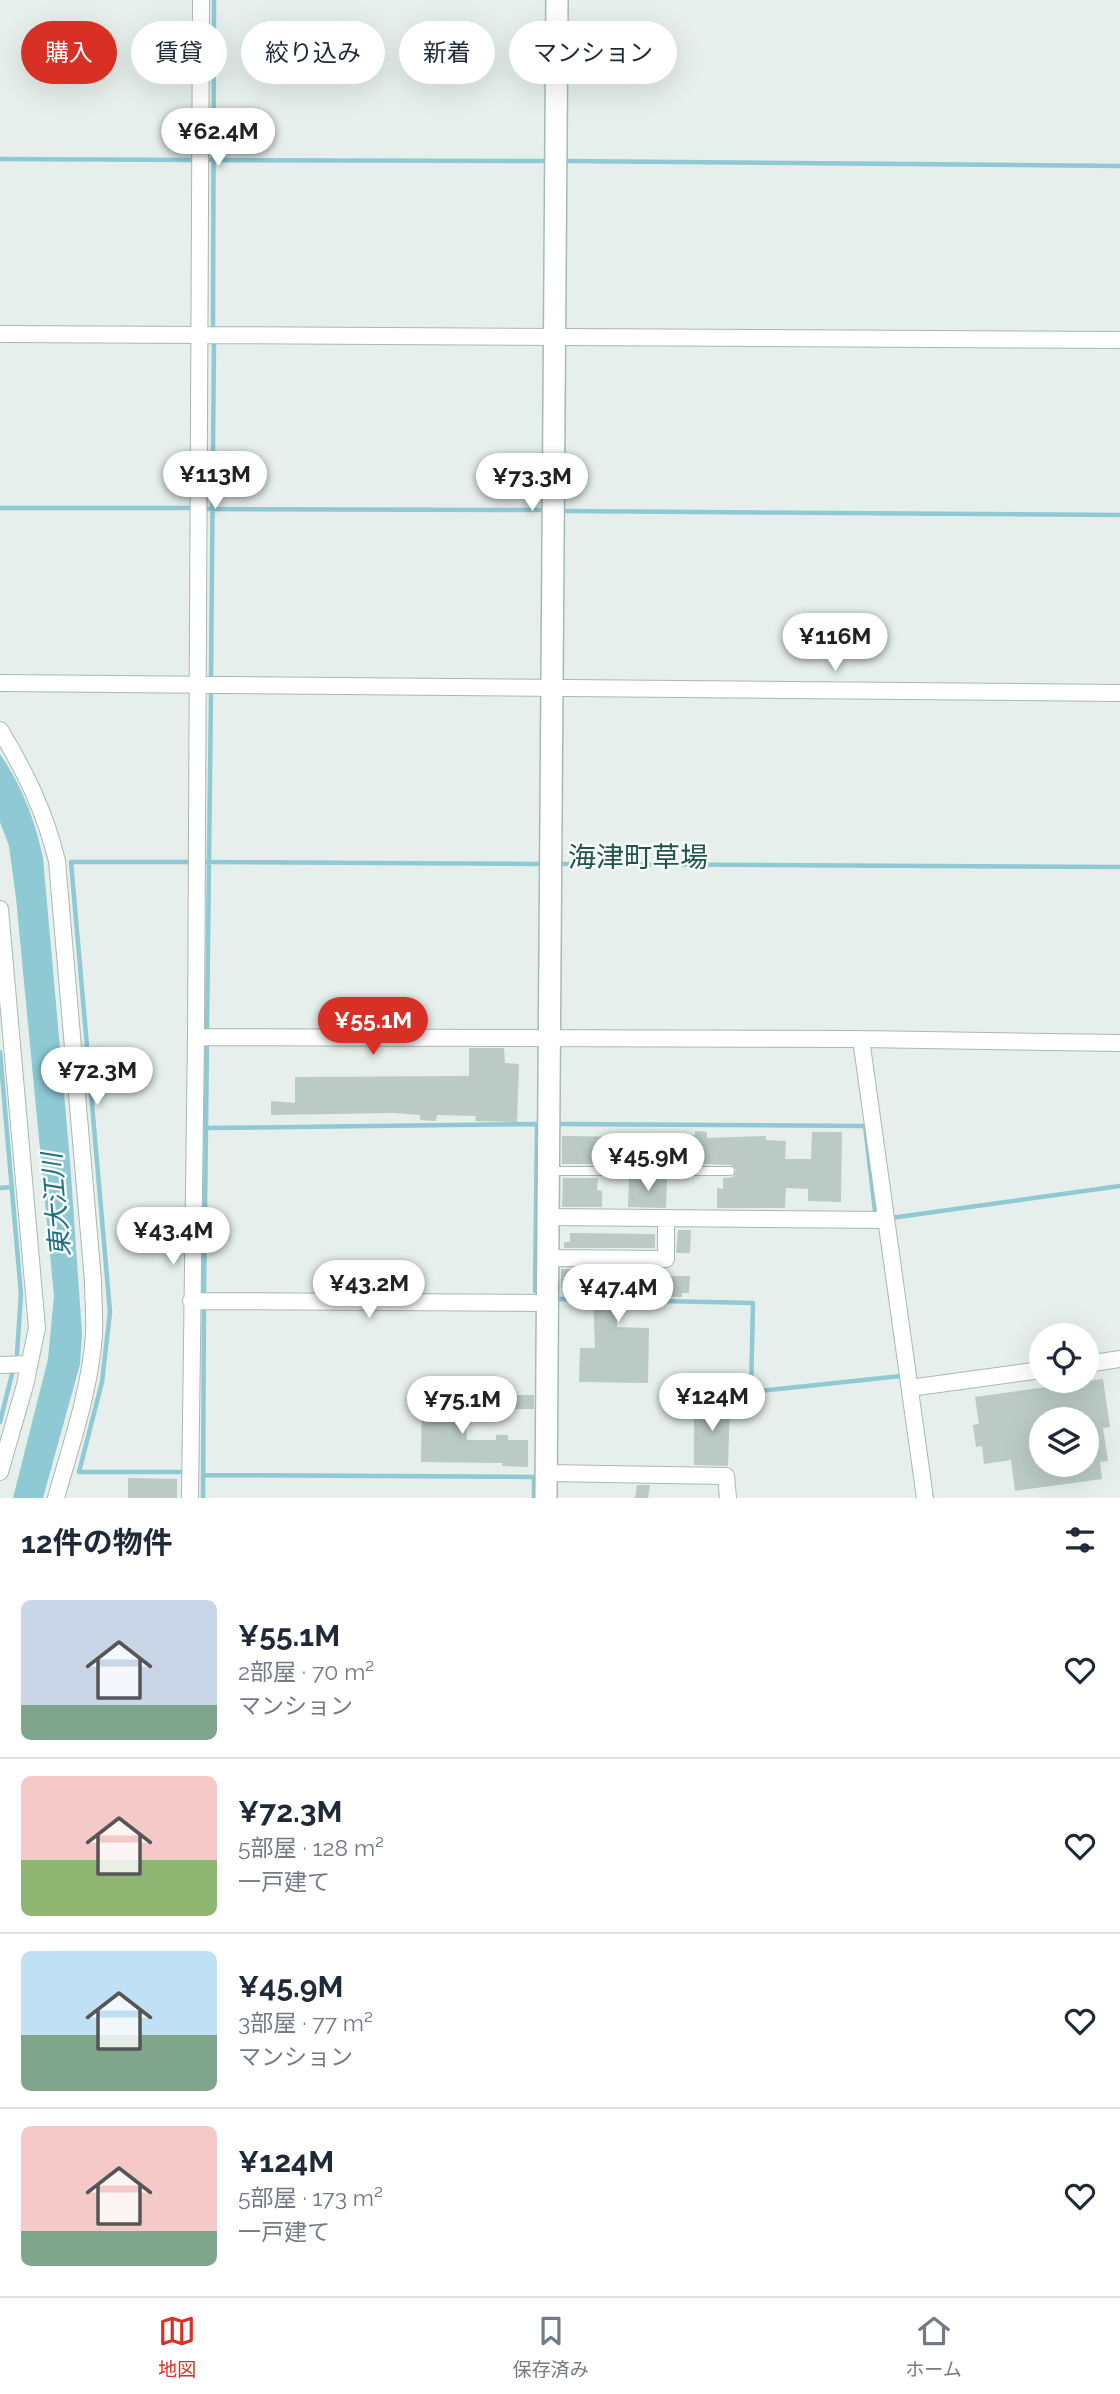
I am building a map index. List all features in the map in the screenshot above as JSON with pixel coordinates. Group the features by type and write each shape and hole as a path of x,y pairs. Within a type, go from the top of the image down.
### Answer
{"street":[{"path":"190,1498 196,1037 201,0"},
{"path":"546,1498 557,0"},
{"path":"0,334 1120,340"},
{"path":"0,683 1120,693"},
{"path":"0,730 45,813 57,861 93,1281 94,1335 90,1360 83,1400 56,1498"},
{"path":"0,909 5,1020 37,1328 0,1472"},
{"path":"196,1037 861,1039 1120,1043"},
{"path":"861,1039 925,1498"},
{"path":"549,1217 887,1220"},
{"path":"549,1258 666,1259 666,1219"},
{"path":"191,1301 548,1303"},
{"path":"1099,1362 1120,1359"},
{"path":"0,1366 29,1364"},
{"path":"910,1388 1029,1372"},
{"path":"545,1473 726,1476 728,1498"}],"lane":[{"path":"549,1171 730,1171"}],"water":[{"name":"東大江川","path":"0,754 27,804 43,858 70,1161 82,1333 80,1364 43,1498 13,1498 48,1359 54,1296 16,898 9,846 0,822"}],"building":[{"path":"469,1048 504,1048 505,1063 519,1064 517,1122 475,1121 476,1116 437,1115 436,1121 420,1120 420,1115 393,1113 271,1115 271,1101 295,1103 295,1077 469,1076"},
{"path":"695,1131 707,1132 707,1138 766,1136 766,1140 786,1141 785,1159 811,1159 812,1132 842,1132 841,1202 808,1201 808,1189 786,1188 785,1208 717,1208 717,1188 723,1189 723,1178 733,1177 736,1170 731,1165 703,1164 703,1156 674,1155 674,1161 668,1161 668,1164 562,1164 562,1136 645,1137 695,1135"},
{"path":"563,1178 598,1178 597,1190 602,1191 602,1207 562,1207"},
{"path":"629,1178 667,1178 666,1208 628,1207"},
{"path":"678,1230 691,1230 690,1253 676,1253"},
{"path":"570,1233 655,1234 655,1248 564,1248 564,1242 570,1242"},
{"path":"561,1269 584,1269 584,1275 690,1276 689,1293 682,1293 682,1297 617,1295 617,1327 649,1328 648,1383 579,1382 580,1348 595,1348 593,1294 571,1294 571,1288 561,1288"},
{"path":"1103,1379 1110,1427 1103,1428 1108,1461 1100,1462 1102,1479 1015,1491 1011,1460 984,1464 982,1446 976,1447 973,1425 979,1424 975,1397 1029,1389 1029,1393 1099,1393 1099,1380"},
{"path":"422,1392 464,1393 467,1440 496,1440 496,1435 508,1435 508,1440 528,1440 528,1467 502,1466 502,1463 421,1462"},
{"path":"513,1395 534,1395 534,1409 513,1409"},
{"path":"694,1402 730,1402 728,1466 694,1465"},
{"path":"128,1478 177,1479 177,1498 128,1498"},
{"path":"637,1485 650,1485 648,1498 635,1498"}],"waterway":[{"path":"213,329 214,0"},
{"path":"0,159 194,160"},
{"path":"207,160 546,161"},
{"path":"565,161 1120,166"},
{"path":"211,677 214,340"},
{"path":"0,508 191,508"},
{"path":"205,509 544,510"},
{"path":"564,511 1120,515"},
{"path":"207,1030 211,692"},
{"path":"185,1472 79,1472 102,1382 110,1312 71,862 189,862"},
{"path":"202,862 541,864"},
{"path":"562,864 1120,867"},
{"path":"204,1294 207,1042"},
{"path":"0,1052 21,1294 17,1354"},
{"path":"206,1128 537,1124 535,1291"},
{"path":"558,1124 865,1126 875,1211 880,1213"},
{"path":"891,1218 1120,1186"},
{"path":"0,1188 12,1187"},
{"path":"558,1299 597,1300"},
{"path":"613,1300 753,1303 751,1392 901,1376"},
{"path":"203,1498 204,1305"},
{"path":"0,1422 12,1374"},
{"path":"203,1475 534,1477 534,1498"}],"district":[{"name":"海津町草場","path":"638,857"}]}
